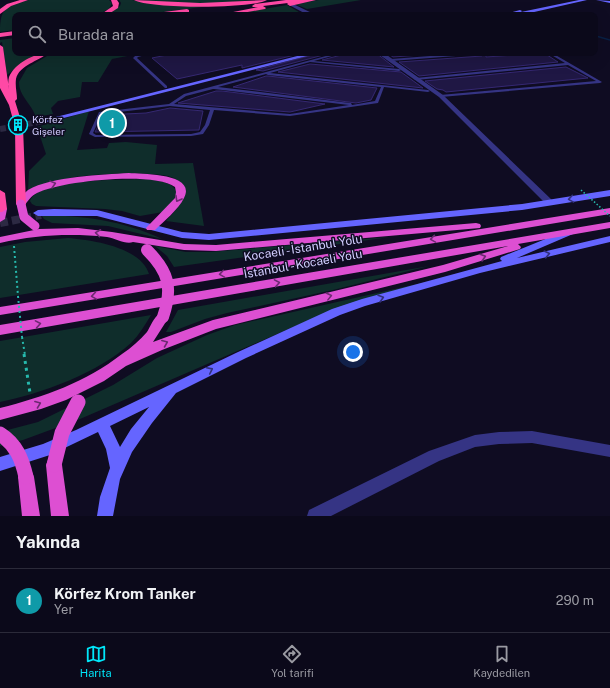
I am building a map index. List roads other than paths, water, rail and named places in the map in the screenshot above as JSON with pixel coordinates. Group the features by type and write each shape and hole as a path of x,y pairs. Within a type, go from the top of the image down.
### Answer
{"highway":[{"path":"0,8 19,0"},
{"path":"0,12 9,5 25,0"},
{"path":"108,12 116,7 114,0"},
{"path":"137,0 162,4 191,6 264,0"},
{"path":"179,12 271,0"},
{"path":"215,11 297,0"},
{"path":"239,12 313,0"},
{"path":"0,35 12,33"},
{"path":"0,39 12,37"},
{"path":"0,48 4,88 13,104"},
{"path":"41,56 20,69 13,77 13,104 19,127 21,204 24,217 35,226 58,230 89,232 184,247 216,248 584,215"},
{"path":"21,204 26,196 36,190 66,181 137,177 156,177 172,181 180,188 181,194 179,199 151,228"},
{"path":"0,193 1,212"},
{"name":"Kocaeli - İstanbul Yolu","path":"0,311 610,211"},
{"name":"İstanbul - Kocaeli Yolu","path":"0,330 570,232 609,223"},
{"path":"0,240 58,230"},
{"path":"116,365 157,346 213,325 444,268 570,232"},
{"path":"0,414 32,407 68,393 93,381 116,365 150,337 163,317 170,296 169,283 161,265 147,250 124,237"},
{"path":"60,516 54,465 62,433 78,402 93,381"},
{"path":"0,434 16,448 22,460 29,490 31,516"}],"main road":[{"path":"517,12 571,0"},
{"path":"528,12 585,0"},
{"path":"593,0 610,1"},
{"path":"292,56 166,87 43,120 304,56"},
{"path":"546,203 547,208 538,211 215,242 198,242 176,239 115,222 93,218 39,214 54,212 97,214 123,219 182,236 209,238 546,203 610,193"},
{"path":"479,270 570,232"},
{"path":"0,464 45,450 175,387 336,312 362,303 479,270 610,239"},
{"path":"105,516 116,468 130,441 139,427 175,387"},
{"path":"101,424 113,445 116,468"}],"street":[{"path":"302,12 293,7 291,4 306,12"},
{"path":"379,56 435,96 546,203"},
{"path":"385,56 441,96 482,135 546,203"},
{"path":"315,516 434,456 475,441 499,438 532,437 610,451"}],"lane":[{"path":"137,56 135,58 166,87"},
{"path":"170,105 185,95 329,56"},
{"path":"391,60 443,56"},
{"path":"441,96 600,82 555,56"},
{"path":"308,62 399,70"},
{"path":"416,79 569,64"},
{"path":"265,73 428,91"},
{"path":"212,109 207,125 201,133 191,135 103,136 95,136 91,134 100,112 170,105 290,116 377,102 383,86"},
{"path":"210,88 358,104"}],"waterway":[{"path":"598,37 610,40"}],"tunnel":[{"path":"0,129 44,121"},
{"path":"0,223 41,215"}],"place":[{"name":"Körfez Krom Tanker","path":"112,123"},
{"name":"Körfez Gişeler","path":"18,125"}]}
